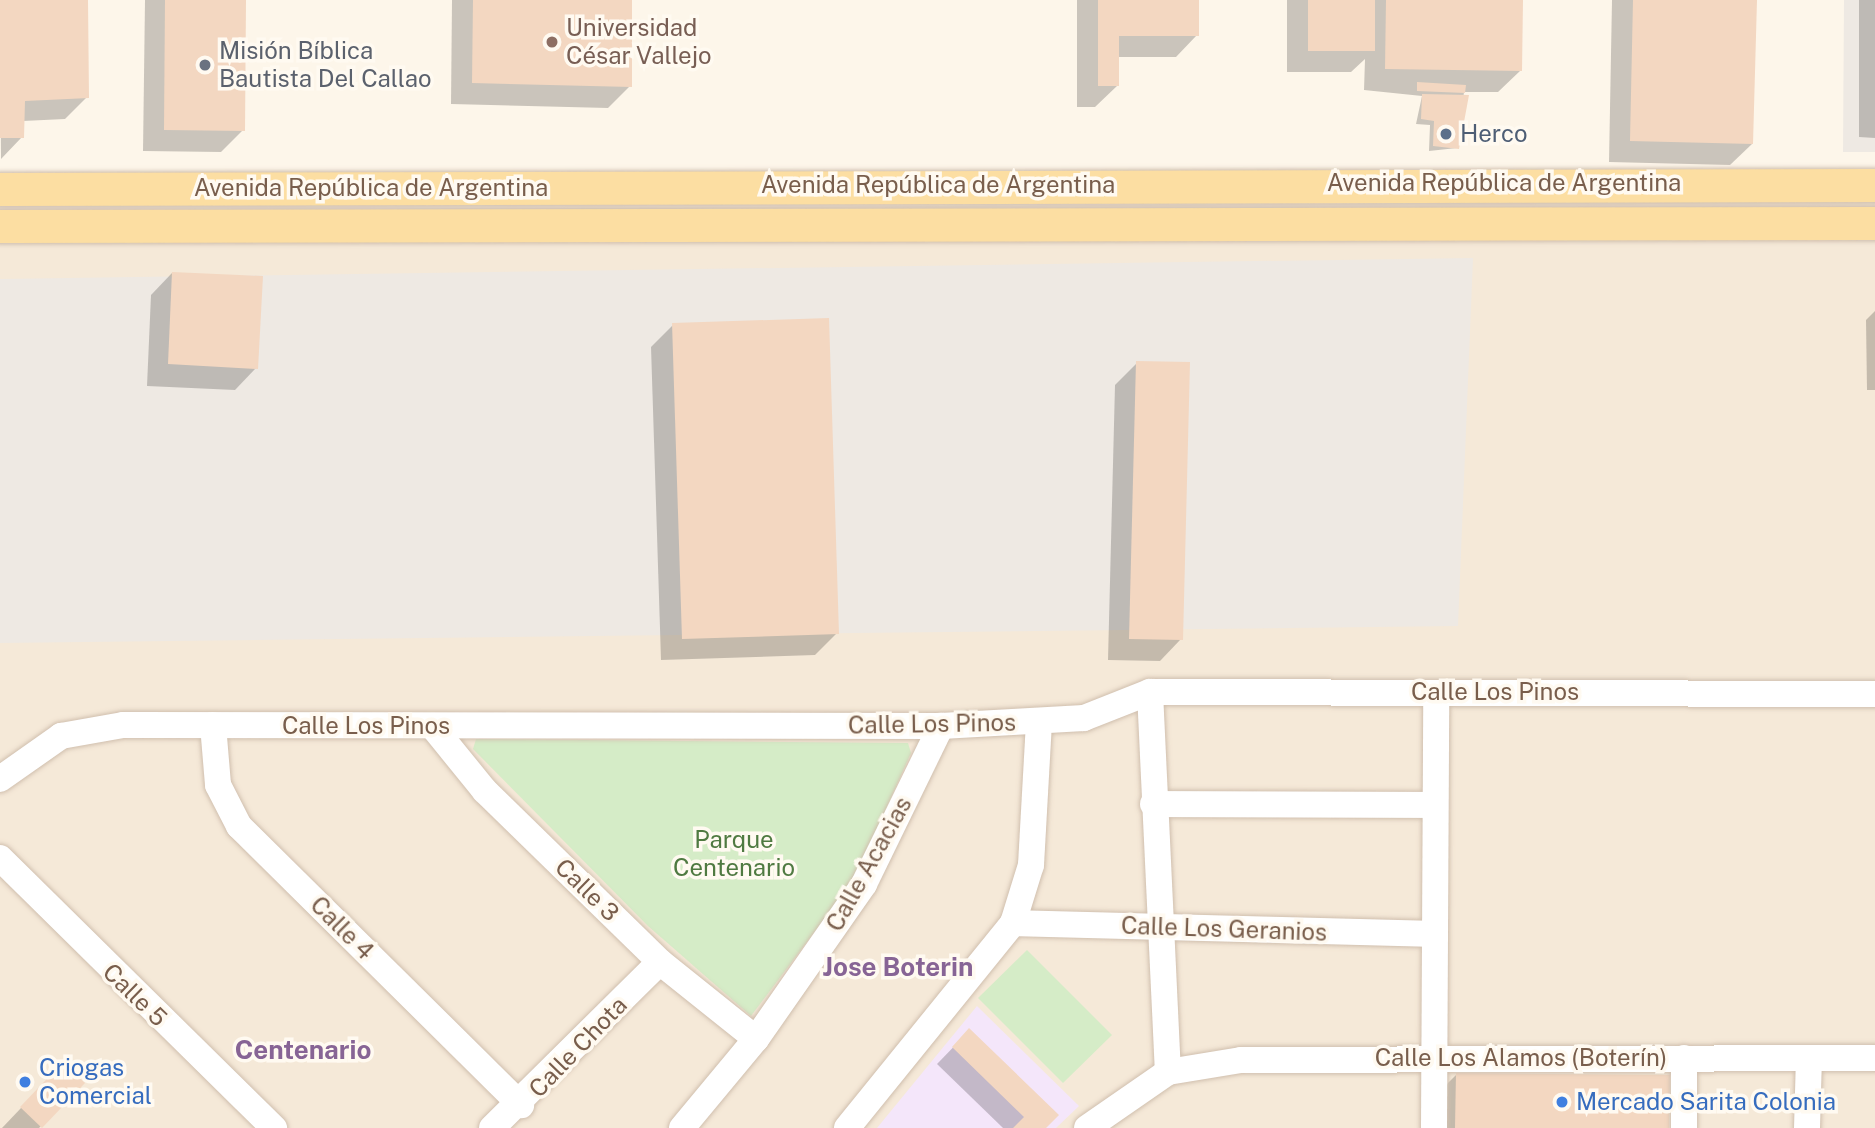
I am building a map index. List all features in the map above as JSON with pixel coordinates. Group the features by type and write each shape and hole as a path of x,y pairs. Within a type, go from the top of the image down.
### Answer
{"main road":[{"name":"Avenida República de Argentina","path":"0,189 1875,185"},
{"path":"428,187 428,225"},
{"path":"170,188 171,225"},
{"name":"Avenida República de Argentina","path":"0,226 1875,223"}],"street":[{"name":"Calle Los Pinos","path":"0,779 61,736 123,725 941,726 1084,718 1150,692 1875,694"},
{"path":"1087,1128 1168,1072 1164,945 1158,927 1150,692"},
{"path":"1434,1128 1436,693"},
{"path":"847,1128 1013,923 1031,865 1039,721"},
{"name":"Calle 4","path":"213,726 218,785 239,826 521,1105"},
{"name":"Calle Acacias","path":"685,1127 756,1039 864,884 941,726"},
{"name":"Calle 3","path":"433,727 485,791 660,962 756,1039"},
{"path":"1153,804 1435,805"},
{"name":"Calle 5","path":"0,858 274,1128"},
{"name":"Calle Los Geranios","path":"1013,923 1434,934"},
{"name":"Calle Chota","path":"492,1128 521,1105 660,962"},
{"name":"Calle Los Alamos (Boterín)","path":"1168,1072 1241,1060 1434,1057 1875,1058"},
{"path":"1684,1058 1684,1128"},
{"path":"1807,1128 1809,1058"}],"shaded area":[{"path":"1844,0 1875,0 1875,152 1843,152"},
{"path":"1875,201 1875,1128 0,1128 0,211"},
{"path":"1473,258 1458,626 0,643 0,279"},
{"path":"977,1006 1079,1106 1056,1128 877,1128"}],"green space":[{"name":"Parque Centenario","path":"476,739 908,743 911,753 855,878 751,1016 648,926 473,749"},
{"path":"1027,950 1112,1035 1063,1083 978,998"}],"building":[{"path":"0,0 88,0 89,98 25,101 24,138 0,138"},
{"name":"Misión Bíblica Bautista Del Callao","path":"165,0 246,0 245,131 164,130"},
{"name":"Universidad César Vallejo","path":"473,0 632,0 632,87 472,83"},
{"path":"1098,0 1199,0 1199,36 1119,36 1119,86 1098,86"},
{"path":"1308,0 1375,0 1375,51 1308,51"},
{"path":"1386,0 1523,0 1522,71 1385,69"},
{"path":"1633,0 1757,0 1753,144 1630,141"},
{"path":"1417,82 1466,85 1465,93 1417,91"},
{"name":"Herco","path":"1422,94 1469,95 1459,149 1433,146 1434,121 1421,119"},
{"path":"172,272 263,276 258,369 168,364"},
{"path":"829,318 839,634 682,639 672,323"},
{"path":"1136,361 1190,362 1183,640 1129,639"},
{"path":"969,1028 1059,1115 1046,1128 1013,1128 1024,1117 952,1047"},
{"path":"63,1062 85,1083 42,1128 20,1107"},
{"name":"Mercado Sarita Colonia","path":"1456,1073 1670,1075 1669,1128 1455,1128"}],"place":[{"name":"Universidad César Vallejo","path":"552,42"},
{"name":"Misión Bíblica Bautista Del Callao","path":"205,65"},
{"name":"Herco","path":"1446,134"},
{"name":"Criogas Comercial","path":"25,1082"},
{"name":"Mercado Sarita Colonia","path":"1562,1102"}],"district":[{"name":"Jose Boterin","path":"898,967"},
{"name":"Centenario","path":"303,1050"}]}
